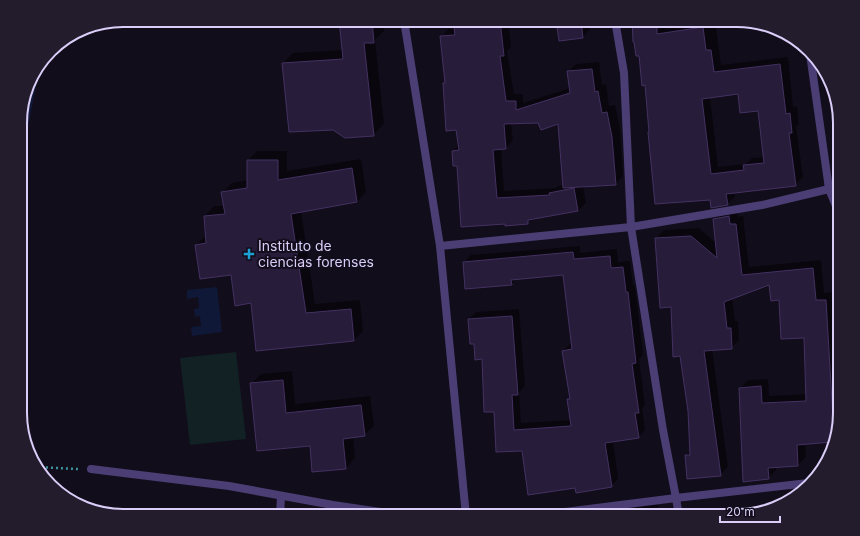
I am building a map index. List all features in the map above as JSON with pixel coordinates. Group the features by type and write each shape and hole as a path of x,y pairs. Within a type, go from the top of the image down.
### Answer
{"street":[{"path":"405,27 440,246 465,509"},
{"path":"616,27 624,73 631,227 663,430 678,509"},
{"path":"811,63 829,189 833,199"},
{"path":"440,246 631,227 762,206 833,189"},
{"path":"91,469 228,486 356,509"},
{"path":"589,509 801,484"},
{"path":"280,509 281,496"}],"path":[{"path":"44,467 91,469"}],"shaded area":[{"path":"236,352 246,439 190,445 180,358"}],"water":[{"path":"37,81 27,132 30,98"},
{"path":"217,287 222,332 192,336 191,327 201,326 200,316 195,317 194,309 199,308 198,297 187,299 187,290"}],"building":[{"path":"340,27 373,27 374,43 364,43 374,136 345,138 333,130 289,132 282,63 343,59"},
{"path":"454,27 501,27 504,56 500,56 506,101 516,101 516,110 570,93 567,71 592,69 595,92 598,91 602,113 607,112 612,137 616,185 563,188 558,124 541,130 538,123 504,124 506,149 493,150 497,198 550,195 549,193 574,188 578,211 528,220 528,224 461,227 457,166 453,166 452,151 459,150 456,130 446,131 443,83 445,83 440,36 455,35"},
{"path":"557,27 582,27 583,38 559,41"},
{"path":"632,27 657,27 657,34 703,27 706,50 711,50 714,72 780,64 786,114 790,113 792,133 789,133 796,186 726,194 728,205 711,208 710,200 655,204 645,85 642,86 639,56 636,56","holes":["738,94 740,113 758,111 764,163 743,165 744,170 711,174 702,99"]},
{"path":"247,160 278,160 278,180 352,168 357,202 291,214 306,313 351,309 354,341 256,351 251,303 235,306 231,275 200,279 195,245 206,243 204,216 225,214 221,192 247,188"},
{"path":"729,216 730,224 736,224 742,275 813,268 816,300 826,300 833,419 828,442 797,445 798,466 768,468 769,479 743,482 739,388 761,386 762,403 806,401 804,338 781,339 779,300 771,301 769,285 724,302 727,328 731,328 732,349 704,351 721,476 687,479 685,455 690,455 688,411 680,356 673,357 671,307 660,308 655,238 691,236 717,258 713,219"},
{"path":"573,252 574,259 610,256 611,268 623,267 626,292 628,292 636,363 632,364 639,413 635,413 639,438 605,443 612,487 576,493 575,488 528,495 522,451 496,452 494,412 484,412 482,359 475,360 474,344 470,344 468,319 512,316 518,395 512,395 514,430 571,426 567,399 570,399 562,351 572,349 563,275 511,280 512,285 465,289 463,262"},
{"path":"283,380 286,413 361,405 365,436 343,439 346,469 312,472 310,446 257,451 250,383"}],"place":[{"name":"Instituto de ciencias forenses","path":"249,254"}]}
